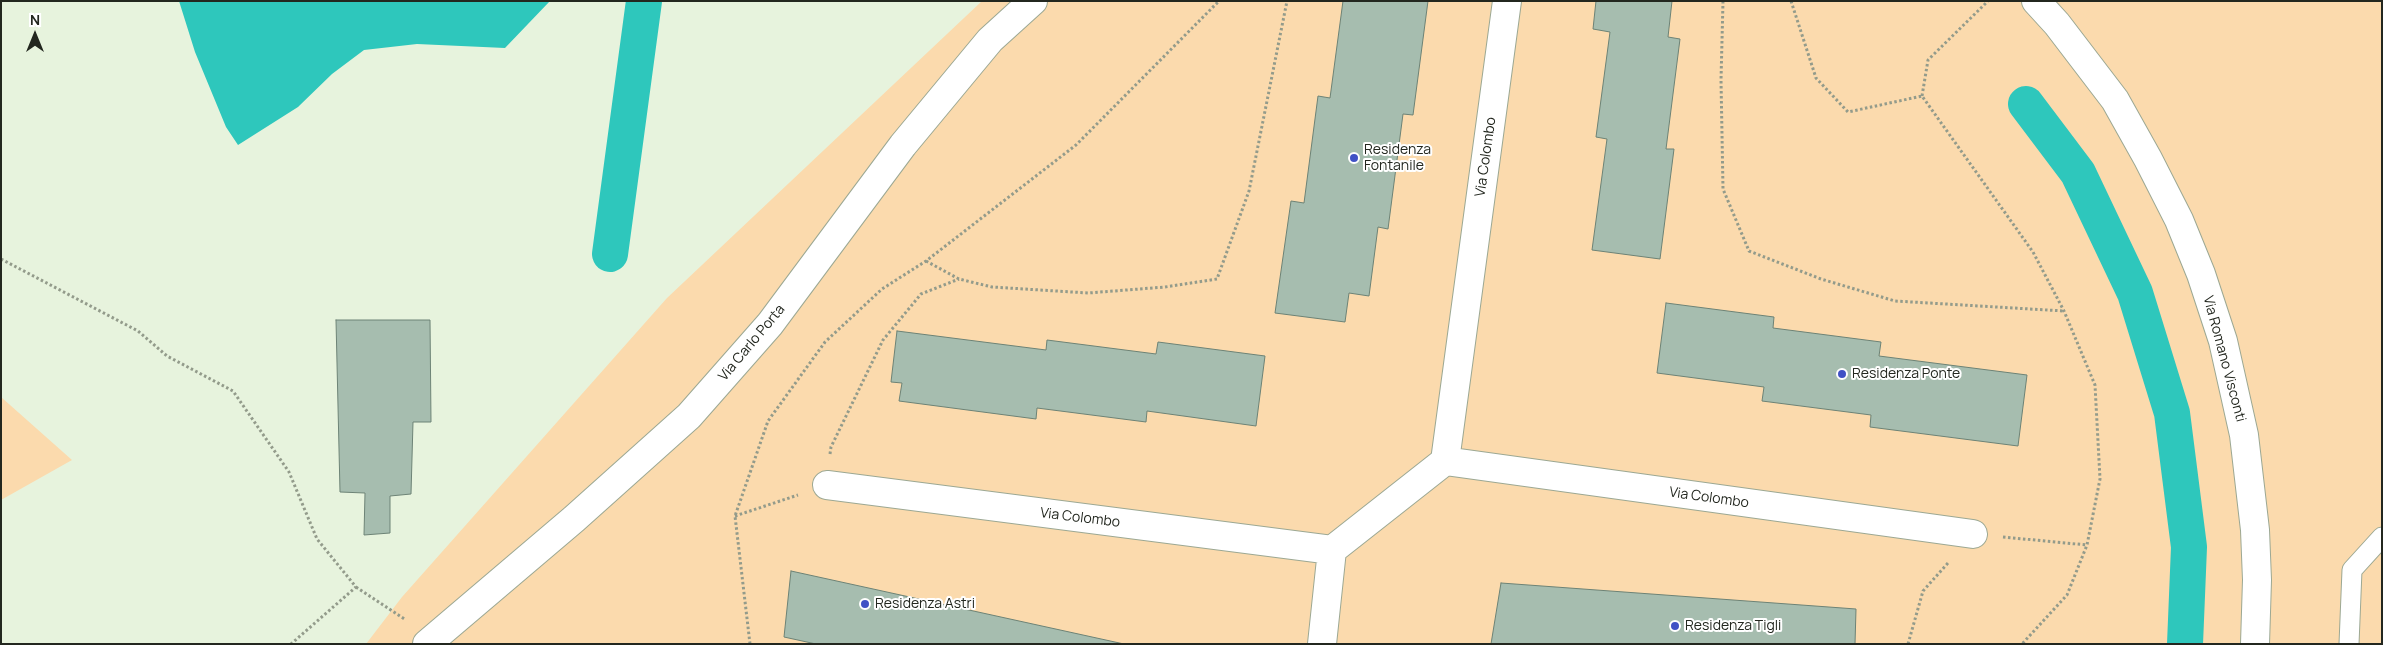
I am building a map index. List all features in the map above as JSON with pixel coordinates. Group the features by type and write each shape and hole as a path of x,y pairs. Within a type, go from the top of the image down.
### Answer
{"street":[{"name":"Via Carlo Porta","path":"430,641 574,519 689,416 770,324 903,145 990,40 1033,1"},
{"name":"Via Colombo","path":"1507,1 1445,461 1973,534"},
{"name":"Via Romano Visconti","path":"2036,1 2057,24 2115,100 2179,220 2202,274 2223,341 2244,435 2255,530 2257,580 2255,644"},
{"path":"1322,644 1332,550 1445,461"},
{"name":"Via Colombo","path":"827,485 1332,550"}],"lane":[{"path":"2349,644 2352,570 2382,537"}],"path":[{"path":"750,644 735,516 768,421 826,342 882,289 926,261 1076,145 1219,1"},
{"path":"926,261 959,279 992,287 1088,293 1166,287 1217,279 1248,191 1288,1"},
{"path":"1723,1 1721,80 1723,189 1749,251 1821,279 1895,302 2064,311"},
{"path":"1792,1 1816,78 1848,112 1922,96"},
{"path":"1988,1 1928,60 1922,96 2033,252 2064,311 2096,385 2100,478 2087,545 2067,595 2022,644"},
{"path":"1,259 138,331 167,356 233,391 289,472 317,540 356,587 430,641"},
{"path":"735,516 827,485 831,447 883,340 921,294 959,279"},
{"path":"291,644 356,587"}],"shaded area":[{"path":"982,1 2382,1 2382,644 366,644 402,597 667,298"},
{"path":"1,397 72,460 1,500"}],"water":[{"path":"179,1 550,1 505,48 417,44 364,50 332,74 298,107 238,145 226,127 195,52"}],"building":[{"name":"Residenza Fontanile","path":"1343,1 1428,1 1413,115 1403,114 1388,229 1378,227 1369,296 1349,293 1345,322 1275,313 1291,201 1304,203 1318,96 1330,98"},
{"path":"1596,1 1672,1 1668,37 1680,39 1666,149 1674,149 1660,259 1592,250 1607,139 1596,137 1610,32 1593,29"},
{"name":"Residenza Ponte","path":"1666,303 1774,317 1773,328 1881,342 1879,356 2027,375 2018,446 1870,427 1871,415 1762,401 1764,387 1657,373"},
{"path":"336,320 430,320 431,422 413,422 411,494 390,496 390,533 364,535 365,493 340,492"},
{"path":"897,331 1046,350 1047,340 1156,354 1158,342 1265,356 1256,426 1147,411 1146,422 1037,408 1036,419 899,401 902,383 891,382"},
{"name":"Residenza Astri","path":"791,571 1124,644 816,644 784,637"},
{"name":"Residenza Tigli","path":"1501,583 1856,609 1855,644 1491,644"}],"waterway":[{"path":"610,254 644,1"},
{"path":"2026,104 2078,173 2135,293 2172,413 2189,547 2185,644"}],"place":[{"name":"Residenza Fontanile","path":"1354,158"},
{"name":"Residenza Ponte","path":"1842,374"},
{"name":"Residenza Astri","path":"865,604"},
{"name":"Residenza Tigli","path":"1675,626"}]}
